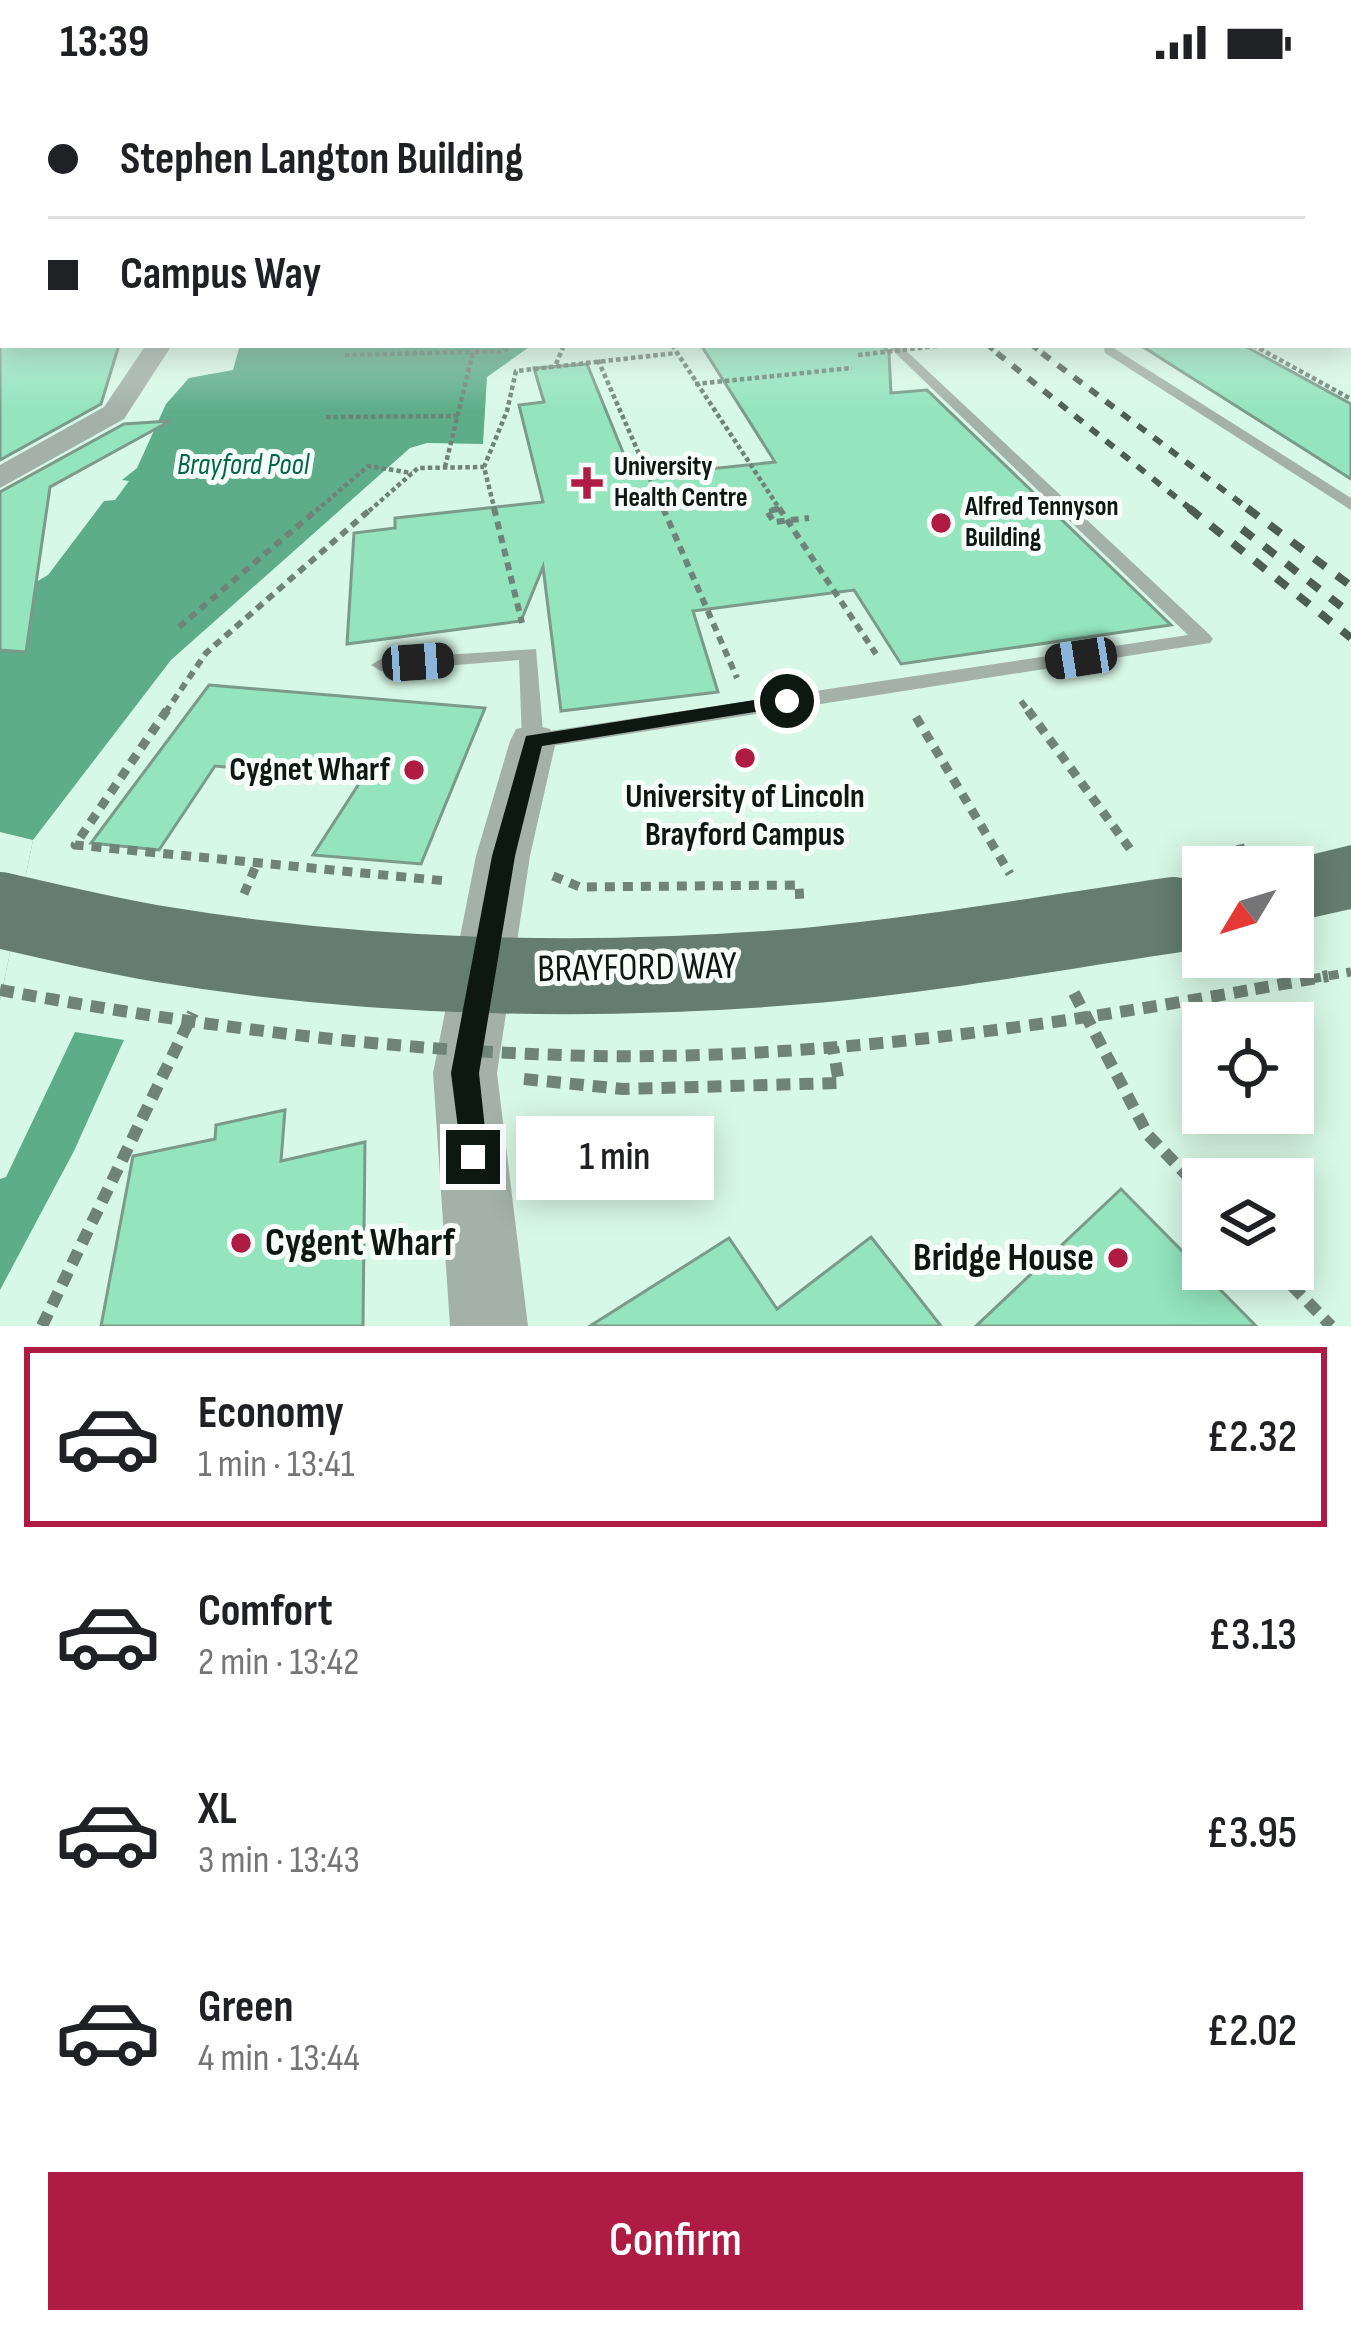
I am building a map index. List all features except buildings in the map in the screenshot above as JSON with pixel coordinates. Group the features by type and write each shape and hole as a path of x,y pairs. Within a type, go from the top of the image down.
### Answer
{"main road":[{"path":"1314,871 1351,877"},
{"name":"BRAYFORD WAY","path":"0,910 184,948 304,960 425,968 668,973 883,958 1176,888"}],"street":[{"path":"0,478 114,413 157,348"},
{"path":"489,1326 465,1073 501,871 533,741"}],"lane":[{"path":"381,665 530,653 533,741 896,682 1203,639 896,348"},
{"path":"1109,348 1351,505"}],"path":[{"path":"345,355 502,352 508,348"},
{"path":"556,364 563,348"},
{"path":"858,355 920,348"},
{"path":"1259,348 1351,398"},
{"path":"530,653 484,466 506,413 516,371 674,349 896,682 1018,888"},
{"path":"446,467 473,352"},
{"path":"598,361 750,707"},
{"path":"695,384 852,368"},
{"path":"326,417 458,418"},
{"path":"179,627 368,466 412,473"},
{"path":"484,466 418,468 206,652 75,845 257,863 501,871 580,887 799,885 806,912 780,913"},
{"path":"779,509 767,511 774,522 809,518"},
{"path":"1026,708 1176,888"},
{"path":"239,907 257,863"},
{"path":"220,889 266,895"},
{"path":"1255,989 1351,972"},
{"path":"1072,991 1148,1136 1182,1171"},
{"path":"42,1326 201,994"},
{"path":"465,1073 623,1089 839,1083 833,1047"},
{"path":"1296,1290 1331,1326"}],"water":[{"name":"Brayford Pool","path":"239,348 528,348 487,377 483,444 427,443 410,448 171,660 33,840 0,1001 0,603 48,575 104,501 115,500 129,481 122,480 137,468 166,404 189,378 233,370"},
{"path":"75,1032 124,1040 74,1151 0,1290 0,1179 6,1177"}],"pier":[{"path":"0,832 33,840 0,1001"}],"railway":[{"path":"991,348 1001,356"},
{"path":"1035,348 1045,355"},
{"path":"997,353 1193,511"},
{"path":"1045,355 1251,511"},
{"path":"1189,508 1351,638"},
{"path":"1247,508 1251,511"},
{"path":"1251,511 1351,586"},
{"path":"1242,529 1351,614"}],"place":[{"name":"University Health Centre","path":"587,483"},
{"name":"Alfred Tennyson Building","path":"941,523"},
{"name":"University of Lincoln Brayford Campus","path":"745,758"},
{"name":"Cygnet Wharf","path":"414,770"},
{"name":"Cygent Wharf","path":"241,1243"},
{"name":"Bridge House","path":"1118,1258"}],"route":[{"path":"473,1157 465,1073 503,856 533,741 787,701"}]}
